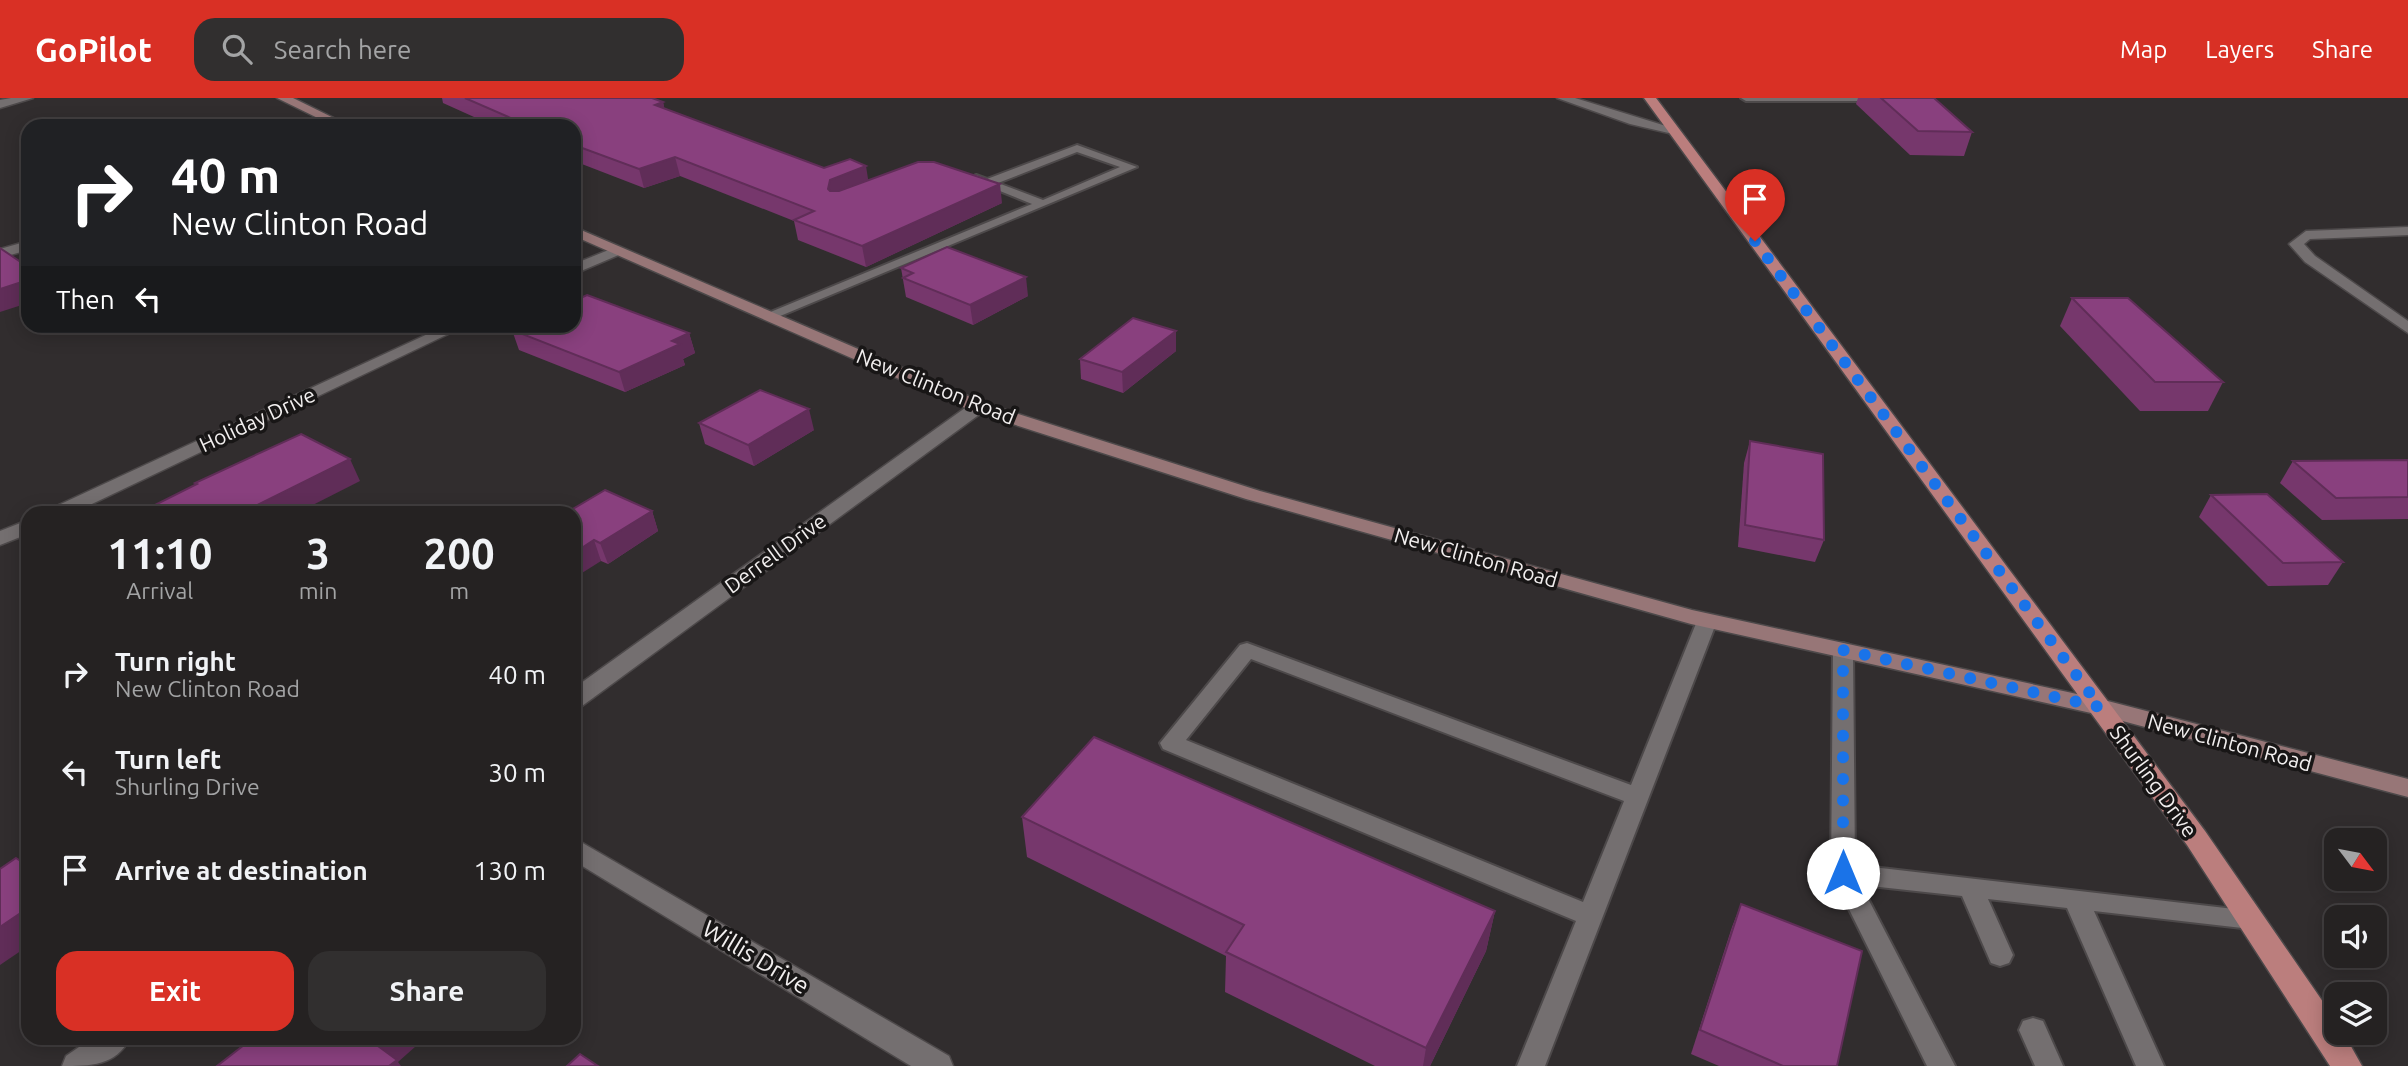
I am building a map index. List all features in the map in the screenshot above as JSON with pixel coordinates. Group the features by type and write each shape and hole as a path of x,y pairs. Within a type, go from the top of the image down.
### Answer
{"main road":[{"name":"Shurling Drive","path":"1650,98 2196,838 2347,1066"}],"street":[{"path":"0,104 27,98"},
{"path":"283,98 329,119"},
{"path":"1563,98 1634,121 1673,130"},
{"path":"2408,231 2306,235 2296,244 2310,259 2408,328"},
{"name":"New Clinton Road","path":"581,234 978,407 1253,495 1707,621 2100,707 2408,788"},
{"path":"0,254 21,247"},
{"path":"581,267 616,251"},
{"name":"Holiday Drive","path":"72,506 442,333"},
{"name":"Derrell Drive","path":"581,695 978,407"},
{"path":"0,539 21,529"},
{"name":"Willis Drive","path":"581,852 938,1066"},
{"path":"77,1066 106,1045"}],"lane":[{"path":"1746,98 1869,98"},
{"path":"768,316 1131,167 1077,148 988,183"},
{"path":"962,174 1043,204"},
{"path":"1531,1066 1707,621"},
{"path":"1590,916 1171,743 1247,650 1636,796"},
{"path":"1843,650 1843,873 1941,1066"},
{"path":"1843,873 2251,919"},
{"path":"1970,887 2000,955"},
{"path":"2076,900 2151,1066"},
{"path":"2033,1030 2049,1066"}],"building":[{"path":"465,98 652,98 663,102 655,105 824,168 850,159 866,166 830,180 830,191 839,191 918,162 934,162 1000,184 862,246 794,220 814,211 675,157 639,169 581,148 581,119 513,119"},
{"path":"1881,98 1934,98 1972,132 1918,131"},
{"path":"947,247 1026,277 970,305 903,278 913,273 901,268"},
{"path":"0,248 21,262 21,282 0,289"},
{"path":"587,295 689,333 672,341 680,344 619,372 520,333 581,333 581,298"},
{"path":"2072,298 2128,298 2223,382 2155,382"},
{"path":"1133,318 1176,331 1122,372 1080,359"},
{"path":"760,390 809,409 748,445 699,423"},
{"path":"301,434 350,459 255,506 153,506 197,484 195,483"},
{"path":"1750,441 1823,454 1824,540 1745,525"},
{"path":"2408,460 2408,497 2336,498 2293,461"},
{"path":"605,490 652,511 600,543 594,540 581,548 581,506 578,506"},
{"path":"2267,494 2343,562 2283,563 2211,495"},
{"path":"1094,737 1495,911 1426,1048 1226,952 1244,925 1022,817"},
{"path":"16,858 21,861 21,913 0,927 0,869"},
{"path":"1741,904 1862,951 1837,1066 1783,1066 1700,1030"},
{"path":"244,1045 377,1045 397,1060 389,1066 217,1066"},
{"path":"580,1054 598,1066 567,1066"}],"route":[{"path":"1755,241 2100,707 1843,650 1843,873"}]}
